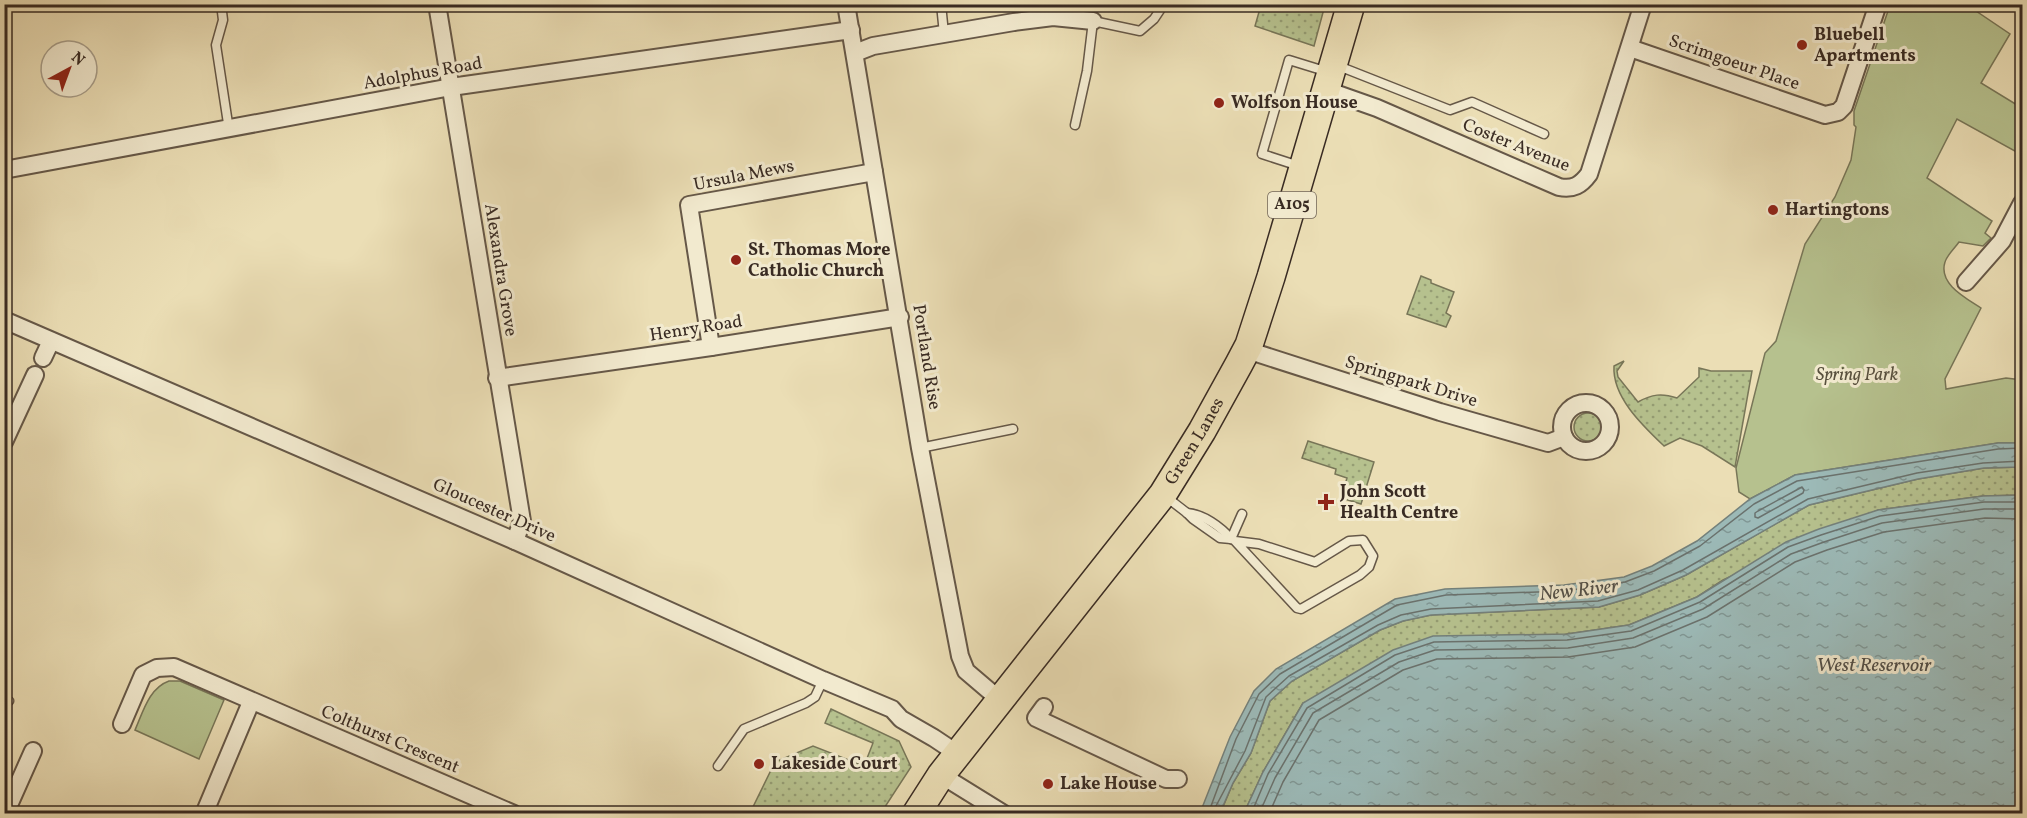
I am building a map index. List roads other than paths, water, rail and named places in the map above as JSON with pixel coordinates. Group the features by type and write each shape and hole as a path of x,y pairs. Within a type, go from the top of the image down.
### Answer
{"main road":[{"name":"Green Lanes","path":"916,813 941,776 1162,494 1202,431 1247,350 1271,277 1351,4"}],"street":[{"name":"Alexandra Grove","path":"437,4 522,521 515,542"},
{"name":"Portland Rise","path":"846,4 921,447 960,656 966,671 1000,700"},
{"name":"Coster Avenue","path":"1330,76 1377,108 1568,189 1584,182 1589,174 1643,4"},
{"name":"Scrimgoeur Place","path":"1630,48 1825,115 1838,112 1844,106 1878,4"},
{"path":"855,53 873,46 1014,22 1053,11 1093,21"},
{"name":"Adolphus Road","path":"4,170 451,87 851,30"},
{"name":"Ursula Mews","path":"711,347 689,205 874,172"},
{"path":"1966,282 2002,241 2022,203"},
{"name":"Henry Road","path":"497,378 900,317"},
{"name":"Gloucester Drive","path":"4,320 892,709 901,719 958,754"},
{"path":"43,358 51,341"},
{"name":"Springpark Drive","path":"1247,350 1440,412 1548,443 1564,437"},
{"path":"4,442 35,375"},
{"name":"Colthurst Crescent","path":"122,724 143,675 157,668 174,668 514,813"},
{"path":"204,813 251,702"},
{"path":"1044,707 1036,718 1166,779 1178,779"},
{"path":"5,813 33,751"},
{"path":"941,776 1003,813"}],"lane":[{"path":"221,4 223,20 216,45 229,130"},
{"path":"941,4 944,34"},
{"path":"1075,125 1087,70 1093,21 1140,31 1154,19 1164,4"},
{"path":"1303,167 1262,154 1289,60 1330,76 1450,110 1472,102 1544,134"},
{"path":"35,375 43,358"},
{"path":"921,447 1012,429"},
{"path":"1162,494 1220,538 1231,539 1242,514"},
{"path":"1363,540 1373,556 1369,567 1360,575 1301,609 1282,593 1235,541 1259,544 1295,556 1315,562 1349,541 1363,540"},
{"path":"718,766 744,729 806,703 815,697 823,680"}],"water":[{"name":"New River","path":"1998,443 2022,443 2022,467 1984,468 1918,479 1809,505 1686,575 1640,595 1599,607 1431,615 1403,621 1380,630 1292,681 1270,701 1251,753 1233,783 1220,813 1200,813 1230,737 1254,691 1276,669 1395,599 1445,589 1564,585 1624,577 1652,566 1697,541 1750,499 1795,475"},
{"name":"West Reservoir","path":"2022,495 2022,813 1244,813 1263,772 1303,703 1393,650 1433,636 1567,634 1629,625 1697,597 1786,542 1819,529 1878,510 1983,496"}],"place":[{"name":"Bluebell Apartments","path":"1802,45"},
{"name":"Wolfson House","path":"1219,103"},
{"name":"Hartingtons","path":"1773,210"},
{"name":"St. Thomas More Catholic Church","path":"736,260"},
{"name":"John Scott Health Centre","path":"1326,502"},
{"name":"Lakeside Court","path":"759,764"},
{"name":"Lake House","path":"1048,784"}],"park label":[{"name":"Spring Park","path":"1857,375"}]}
